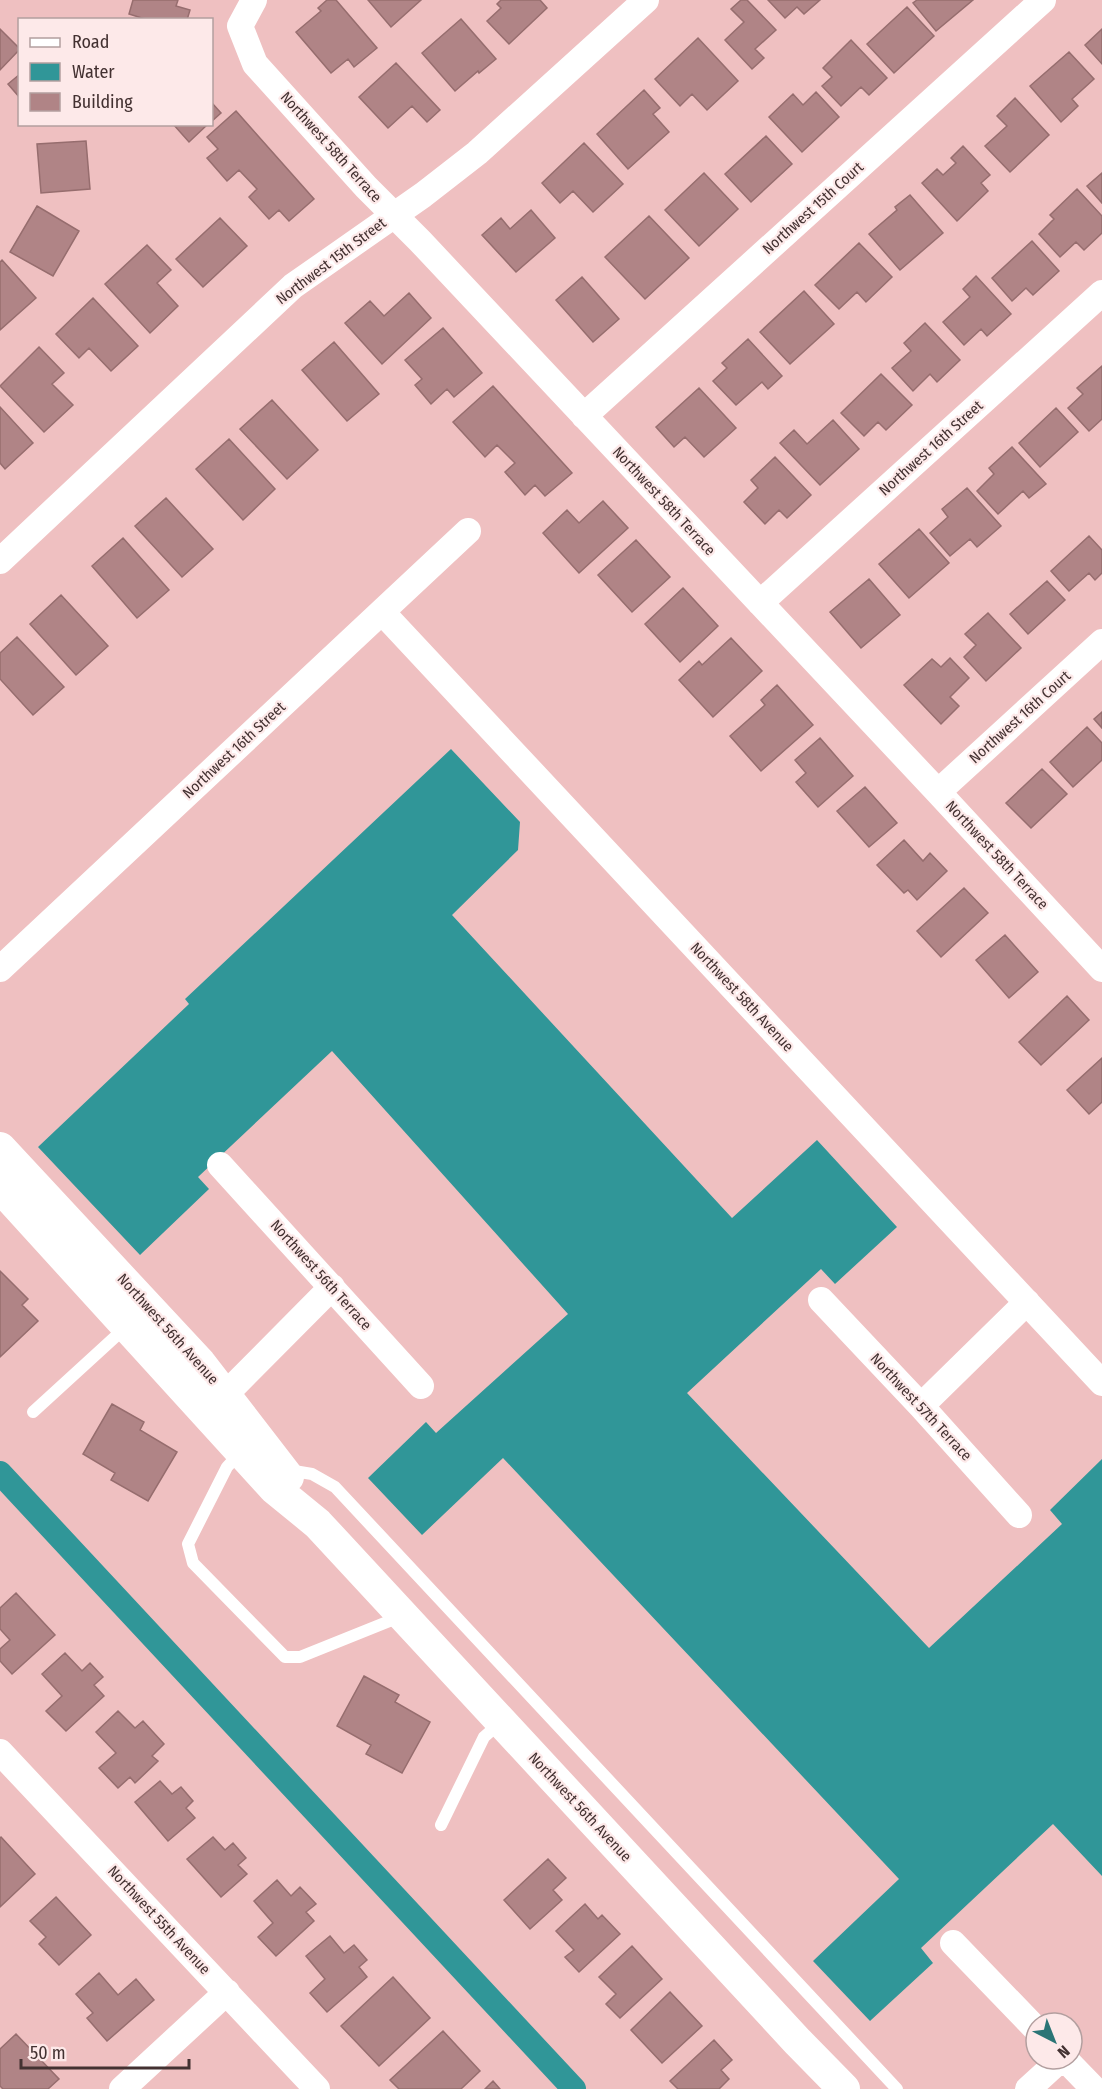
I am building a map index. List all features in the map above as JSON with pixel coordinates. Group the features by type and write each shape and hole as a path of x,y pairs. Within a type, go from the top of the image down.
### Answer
{"street":[{"name":"Northwest 58th Terrace","path":"254,0 240,26 255,64 393,215 1102,969"},
{"name":"Northwest 15th Street","path":"0,561 293,286 423,195 477,153 646,0"},
{"name":"Northwest 15th Court","path":"584,416 1043,0"},
{"name":"Northwest 16th Street","path":"760,603 1102,293"},
{"name":"Northwest 16th Street","path":"0,969 468,531"},
{"name":"Northwest 58th Avenue","path":"382,612 1102,1383"},
{"name":"Northwest 16th Court","path":"938,792 1102,642"},
{"name":"Northwest 56th Avenue","path":"0,1148 200,1363 216,1403 241,1452 274,1488 318,1524 844,2089"},
{"name":"Northwest 56th Terrace","path":"220,1165 422,1386"},
{"name":"Northwest 56th Avenue","path":"0,1187 127,1326 216,1403 282,1469 318,1524"},
{"path":"216,1403 332,1287"},
{"name":"Northwest 57th Terrace","path":"821,1300 1019,1515"},
{"path":"921,1406 1027,1302"},
{"name":"Northwest 55th Avenue","path":"0,1752 317,2089"},
{"path":"953,1943 1024,2017"},
{"path":"122,2089 227,1992"},
{"path":"1028,2089 1048,2071"},
{"path":"1077,2071 1094,2089"}],"lane":[{"path":"33,1412 127,1326"},
{"path":"241,1452 227,1467 188,1544 194,1563 285,1657 300,1657 403,1616"},
{"path":"282,1469 312,1474 335,1487 897,2089"},
{"path":"441,1825 484,1737 501,1722"}],"water":[{"path":"451,749 520,822 518,850 452,915 732,1218 817,1140 897,1227 835,1284 821,1269 687,1393 929,1648 1062,1524 1050,1510 1102,1459 1102,1876 1053,1824 921,1948 933,1963 870,2021 813,1961 899,1879 503,1458 422,1535 368,1478 426,1422 436,1433 568,1314 332,1051 198,1177 209,1189 140,1255 38,1147 189,1004 185,999"}],"building":[{"path":"133,0 178,0 176,6 190,10 188,18 142,18 129,14"},
{"path":"327,0 336,0 377,48 354,67 348,59 331,73 296,32 321,11 318,8"},
{"path":"368,0 421,0 391,27"},
{"path":"501,0 540,0 547,8 509,44 487,21 501,8 497,4"},
{"path":"741,0 747,0 776,30 755,49 764,58 752,69 725,40 744,22 731,9"},
{"path":"768,0 820,0 804,14 797,7 785,18"},
{"path":"917,0 973,0 936,31 913,3"},
{"path":"907,7 934,36 894,73 867,44"},
{"path":"461,19 496,59 455,91 422,53"},
{"path":"0,29 18,47 18,51 0,70"},
{"path":"1102,29 1102,64 1085,45"},
{"path":"698,38 738,81 707,110 692,94 680,106 655,79"},
{"path":"851,40 887,78 869,95 861,87 841,106 822,86 832,77 823,68"},
{"path":"1069,52 1094,79 1072,99 1078,106 1061,122 1030,86"},
{"path":"396,63 440,110 427,122 412,106 388,128 359,97"},
{"path":"18,76 18,96 8,84"},
{"path":"644,90 660,108 653,114 669,132 628,169 597,134"},
{"path":"816,92 839,117 802,152 769,117 793,94 803,105"},
{"path":"1015,98 1049,135 1010,172 985,146 1007,126 997,116"},
{"path":"213,104 221,113 213,120"},
{"path":"236,111 314,199 289,221 279,210 269,219 249,197 257,189 239,170 227,181 207,158 218,149 207,137"},
{"path":"175,126 206,126 189,142"},
{"path":"766,136 792,164 751,202 725,174"},
{"path":"86,141 90,189 41,193 37,144"},
{"path":"584,143 623,184 593,212 573,191 560,203 542,183"},
{"path":"963,146 990,175 981,183 988,191 957,221 922,183 937,169 943,175 956,163 951,158"},
{"path":"704,173 738,209 699,246 665,210"},
{"path":"1102,173 1102,203 1087,186"},
{"path":"1077,189 1102,216 1102,233 1084,250 1076,242 1060,257 1039,234 1054,219 1050,215"},
{"path":"910,195 943,233 900,270 869,234 897,210 895,207"},
{"path":"37,206 79,231 53,276 10,252"},
{"path":"531,210 555,238 516,272 482,235 501,218 510,229"},
{"path":"649,216 689,258 645,299 605,257"},
{"path":"220,218 247,246 203,287 176,259"},
{"path":"1032,241 1059,271 1033,295 1026,288 1012,301 992,278"},
{"path":"859,243 892,277 866,302 857,292 839,309 815,285"},
{"path":"147,245 171,270 157,283 178,306 150,333 105,284"},
{"path":"2,260 36,298 0,330 0,262"},
{"path":"976,276 1011,314 987,336 981,329 964,345 943,322 970,297 963,289"},
{"path":"582,277 619,319 593,342 556,300"},
{"path":"804,291 834,324 790,364 760,332"},
{"path":"409,293 431,318 382,364 345,323 370,301 384,316"},
{"path":"93,298 138,346 111,371 89,348 79,358 56,334"},
{"path":"925,323 960,360 937,382 930,374 913,391 892,368 911,351 904,343"},
{"path":"443,328 482,373 454,397 447,389 431,404 415,385 422,379 405,360"},
{"path":"748,339 782,376 768,389 762,382 736,405 713,381 727,368 722,363"},
{"path":"334,342 379,394 347,421 302,370"},
{"path":"39,347 64,373 52,384 73,405 44,432 0,386"},
{"path":"1102,366 1102,419 1089,431 1068,408 1083,394 1077,388"},
{"path":"881,374 912,405 886,430 878,422 864,436 841,413"},
{"path":"493,386 572,473 545,496 535,485 525,495 505,472 515,463 497,445 485,457 453,422"},
{"path":"699,388 736,428 704,457 685,437 674,447 656,427"},
{"path":"272,400 318,450 287,479 240,429"},
{"path":"0,407 33,443 5,469 0,463"},
{"path":"1056,408 1078,432 1040,467 1019,443"},
{"path":"833,420 859,449 820,485 780,443 794,430 807,444"},
{"path":"229,439 275,489 243,520 196,469"},
{"path":"1012,447 1046,484 1029,498 1023,491 998,514 977,491 994,474 989,468"},
{"path":"775,457 811,495 787,518 779,510 765,524 744,502 758,488 751,480"},
{"path":"967,488 1001,526 977,547 970,539 950,556 930,533 948,517 942,509"},
{"path":"166,498 213,549 182,577 135,526"},
{"path":"603,501 628,528 579,573 543,533 567,510 579,523"},
{"path":"919,529 949,563 909,598 879,564"},
{"path":"1089,536 1102,550 1102,573 1095,580 1089,573 1069,591 1051,571"},
{"path":"123,538 169,590 137,618 92,566"},
{"path":"636,540 670,577 632,612 598,575"},
{"path":"869,579 900,615 861,648 830,612"},
{"path":"1047,581 1065,600 1028,634 1010,614"},
{"path":"683,588 718,626 680,662 645,624"},
{"path":"61,595 108,646 76,675 30,624"},
{"path":"988,613 1021,648 986,681 964,657 976,645 965,634"},
{"path":"17,637 64,687 33,715 0,679 0,653"},
{"path":"731,638 762,671 713,717 679,680 699,661 702,665"},
{"path":"950,658 969,678 950,697 959,706 941,724 904,685 932,659 941,667"},
{"path":"777,685 813,725 761,771 730,736 765,705 761,700"},
{"path":"1102,712 1102,728 1094,719"},
{"path":"1087,727 1102,743 1102,760 1073,787 1050,762"},
{"path":"820,738 853,776 818,807 796,782 806,773 795,760"},
{"path":"1042,769 1067,794 1031,828 1006,803"},
{"path":"865,787 897,823 869,847 837,811"},
{"path":"904,840 923,861 930,853 947,871 917,900 908,890 904,893 877,865"},
{"path":"964,888 988,913 941,957 917,931"},
{"path":"1005,935 1038,972 1009,998 976,960"},
{"path":"1067,996 1089,1020 1041,1065 1019,1042"},
{"path":"1102,1058 1102,1102 1089,1114 1067,1090"},
{"path":"0,1271 28,1299 22,1305 38,1321 0,1357"},
{"path":"112,1404 144,1422 140,1430 177,1452 148,1501 111,1480 115,1473 83,1454"},
{"path":"16,1593 55,1635 12,1674 0,1661 0,1649 10,1640 0,1629 0,1608"},
{"path":"65,1653 82,1671 90,1663 103,1677 94,1685 104,1696 66,1731 46,1711 62,1696 42,1674"},
{"path":"364,1676 399,1695 395,1702 430,1722 402,1773 366,1754 371,1745 337,1726"},
{"path":"118,1711 135,1728 143,1721 164,1744 152,1756 158,1761 135,1783 130,1777 118,1788 99,1768 116,1753 96,1732"},
{"path":"160,1781 172,1794 181,1787 193,1801 186,1808 195,1818 168,1841 135,1802"},
{"path":"213,1837 225,1850 233,1843 246,1858 238,1865 247,1874 221,1897 187,1859"},
{"path":"0,1838 35,1874 0,1907"},
{"path":"548,1859 566,1878 553,1890 562,1900 530,1929 504,1900"},
{"path":"277,1880 291,1896 300,1887 316,1904 306,1912 314,1921 276,1956 258,1937 273,1923 254,1901"},
{"path":"56,1897 91,1935 59,1965 39,1944 46,1937 30,1921"},
{"path":"585,1904 598,1919 602,1915 620,1934 579,1972 565,1957 574,1950 556,1931"},
{"path":"330,1936 344,1953 354,1945 367,1960 359,1967 367,1977 327,2012 310,1993 325,1979 306,1956"},
{"path":"632,1946 662,1979 620,2018 606,2004 616,1994 599,1977"},
{"path":"99,1973 118,1995 136,1979 154,2000 107,2041 87,2018 93,2013 76,1994"},
{"path":"393,1977 430,2018 379,2066 341,2026"},
{"path":"670,1992 702,2026 662,2063 631,2030"},
{"path":"443,2031 480,2071 461,2089 399,2089 390,2080"},
{"path":"16,2034 59,2079 48,2089 3,2089 0,2086 0,2049"},
{"path":"714,2040 732,2060 721,2070 729,2079 719,2089 678,2089 670,2081"},
{"path":"493,2081 500,2089 485,2089"}],"waterway":[{"path":"0,1473 574,2089"}]}
